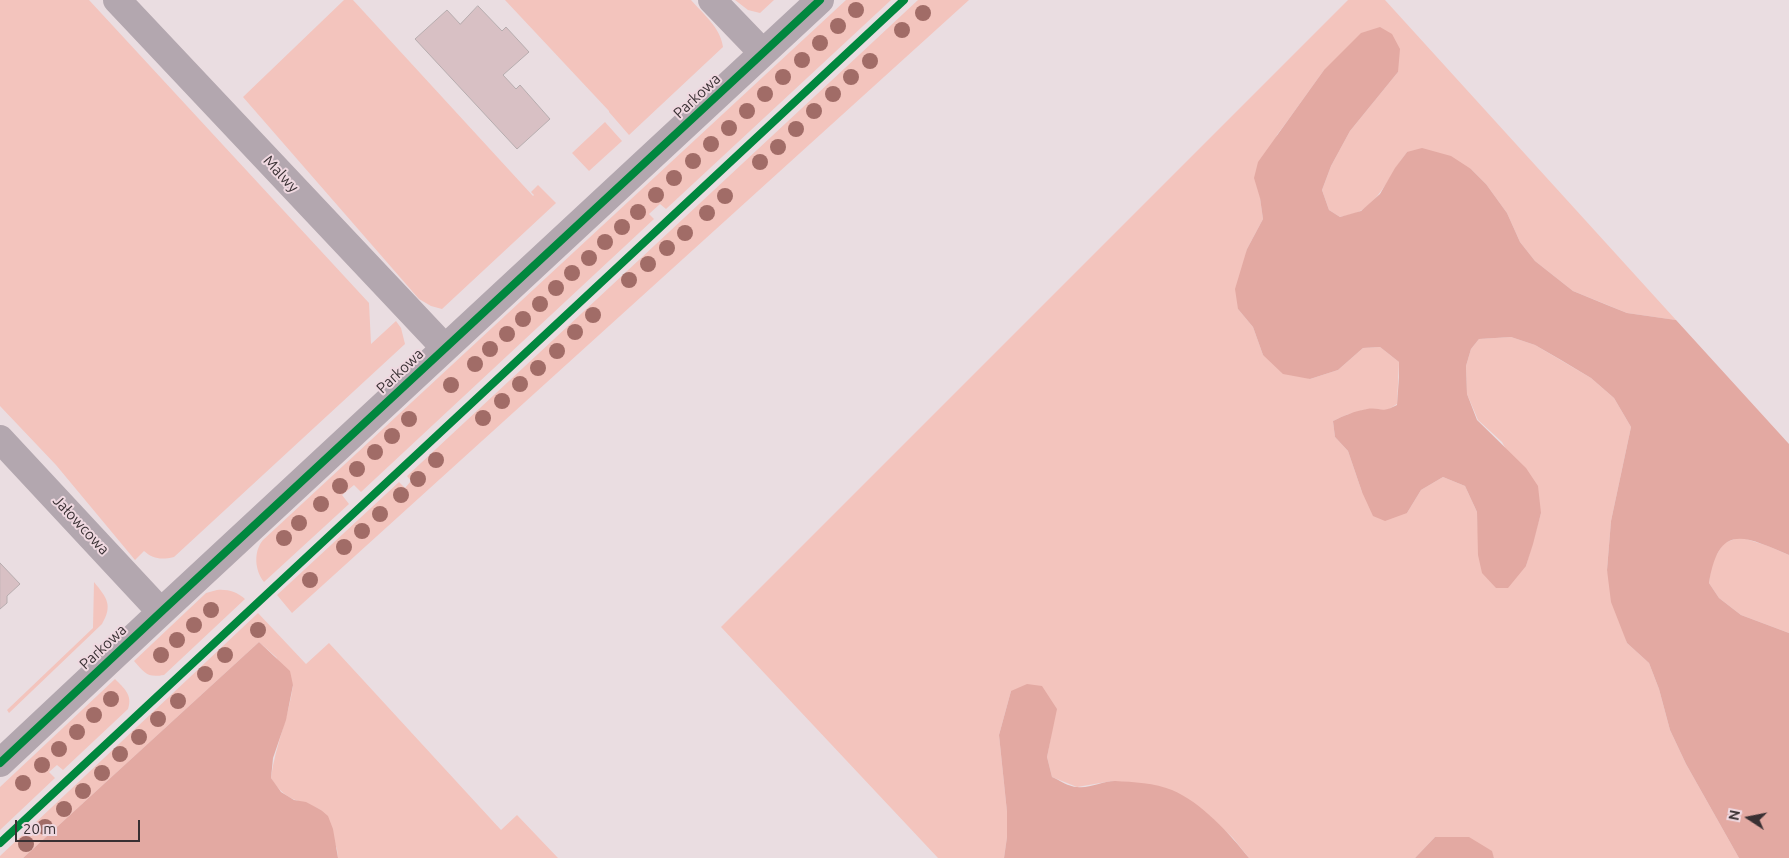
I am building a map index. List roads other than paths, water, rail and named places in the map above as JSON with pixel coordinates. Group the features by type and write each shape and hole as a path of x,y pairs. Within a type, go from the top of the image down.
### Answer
{"street":[{"name":"Malwy","path":"117,0 445,348"},
{"path":"712,0 763,53"},
{"name":"Parkowa","path":"0,763 820,0"},
{"name":"Jałowcowa","path":"0,439 161,612"}]}
